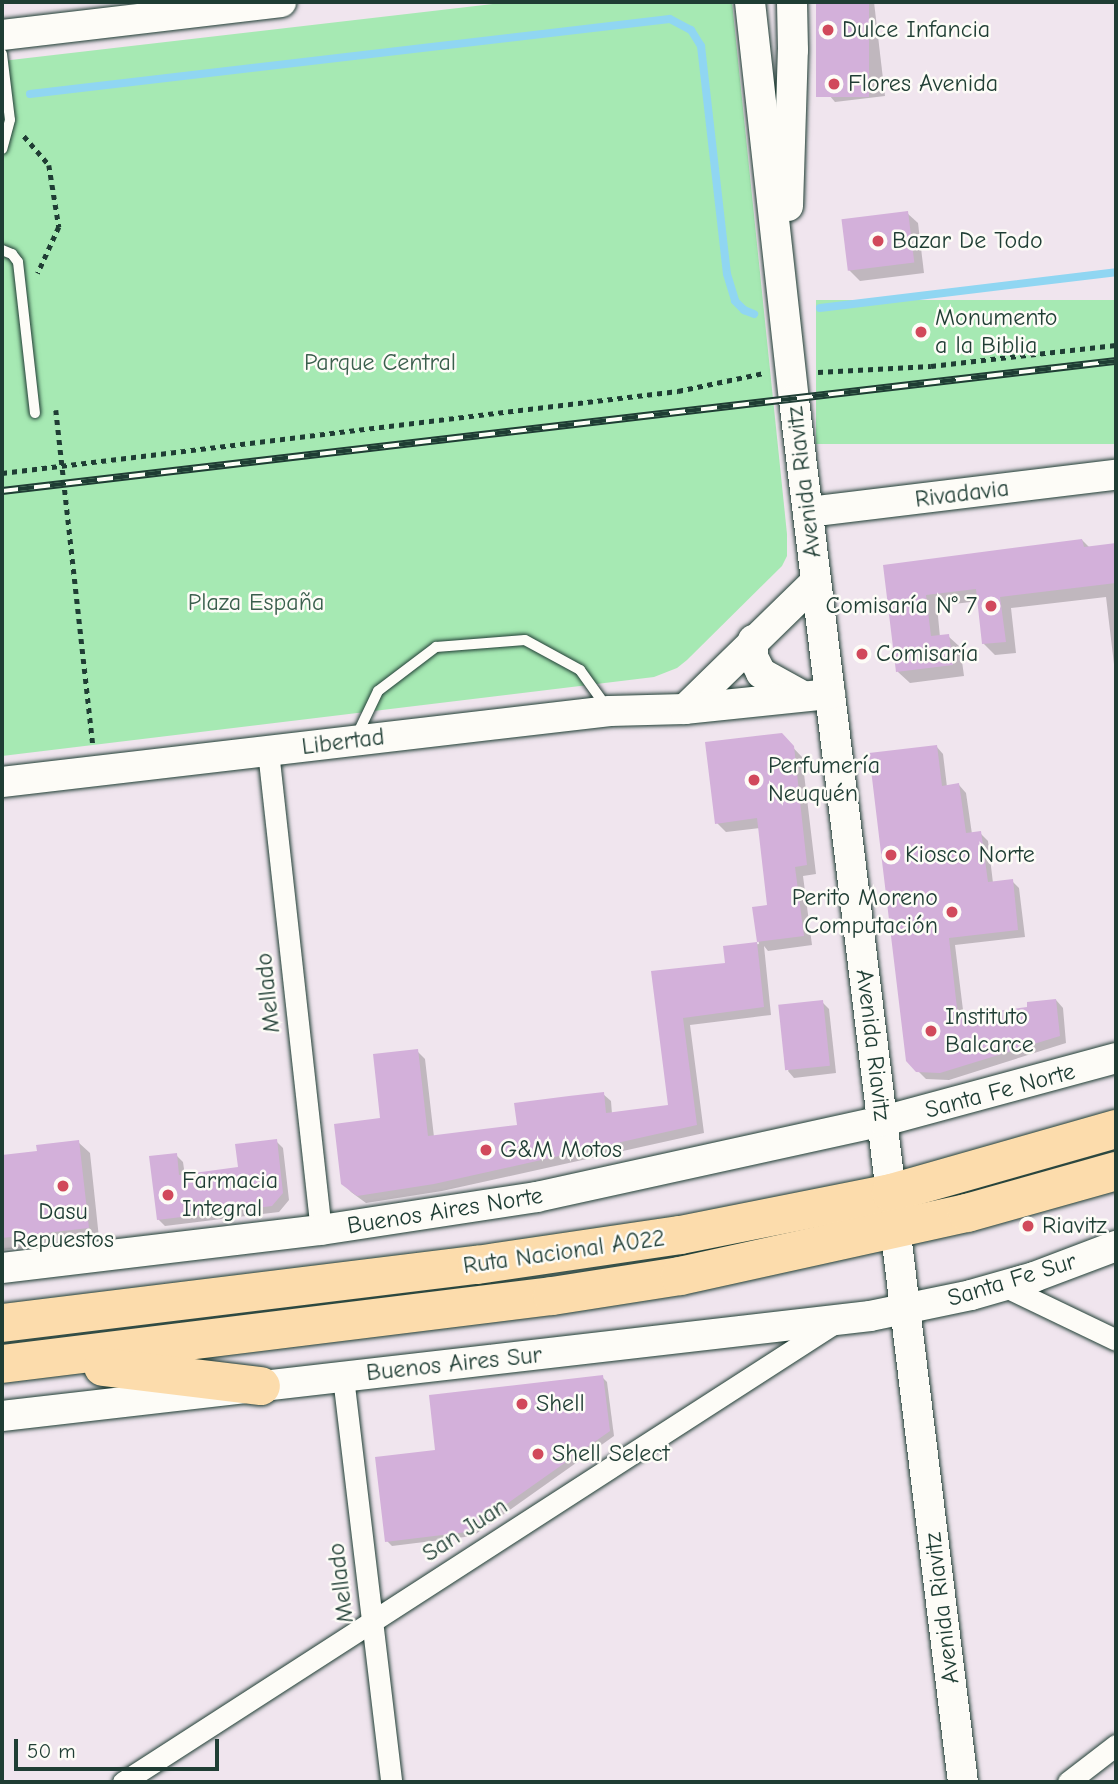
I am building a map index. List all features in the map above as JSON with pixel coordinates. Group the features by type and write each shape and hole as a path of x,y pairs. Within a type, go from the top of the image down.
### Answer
{"highway":[{"name":"Ruta Nacional A022","path":"2,1364 617,1287 741,1264 1116,1129"},
{"name":"Ruta Nacional A022","path":"2,1323 894,1211 1021,1199 1116,1171"},
{"path":"42,1360 261,1386"}],"main road":[{"path":"2,35 175,8 281,2"},
{"name":"Avenida Riavitz","path":"750,2 816,581 816,695 883,1121 963,1782"},
{"name":"Avenida Riavitz","path":"784,308 793,50 792,2"},
{"name":"Rivadavia","path":"808,512 1116,475"},
{"path":"685,709 816,581"},
{"path":"753,640 753,657 761,673 816,695"},
{"name":"Libertad","path":"2,782 610,711 685,709 816,695"},
{"name":"Santa Fe Norte","path":"883,1121 1116,1058"},
{"name":"Buenos Aires Norte","path":"2,1268 321,1230 537,1197 883,1121"},
{"name":"Santa Fe Sur","path":"906,1310 1004,1286 1116,1246"},
{"name":"Buenos Aires Sur","path":"2,1416 836,1321 906,1310"}],"street":[{"name":"Mellado","path":"268,751 321,1230"},
{"path":"1061,1266 1055,1287 1068,1315"},
{"path":"1004,1286 1116,1340"},
{"name":"San Juan","path":"123,1782 836,1321"},
{"name":"Mellado","path":"344,1377 391,1782"},
{"path":"1068,1782 1116,1745"}],"lane":[{"path":"2,54 10,120 2,149"},
{"path":"2,250 12,254 18,261 35,412"},
{"path":"354,741 378,691 436,647 525,640 580,670 610,711"}],"path":[{"path":"10,120 49,164 60,228 38,273 40,287"},
{"path":"2,473 678,391 752,374 931,366 1116,345"},
{"path":"54,397 96,771"}],"green space":[{"name":"Parque Central","path":"510,2 732,2 787,534 787,556 782,566 687,660 677,668 654,677 2,756 2,61"},
{"path":"816,300 1116,300 1116,444 816,444"}],"building":[{"path":"816,2 869,2 869,97 816,97"},
{"name":"Bazar De Todo","path":"908,211 914,263 848,271 841,219"},
{"path":"1082,539 1084,547 1116,543 1116,583 1000,597 1006,642 982,644 976,589 926,595 931,636 949,634 953,665 896,672 883,565"},
{"path":"782,733 794,746 807,865 795,867 804,936 757,942 752,907 767,905 757,818 715,824 705,742"},
{"path":"937,745 942,786 959,783 966,833 981,831 988,882 1013,879 1018,930 949,938 958,1017 1027,1007 1027,1002 1056,999 1060,1036 940,1073 916,1072 906,1061 869,753"},
{"path":"757,942 764,1007 683,1018 697,1125 434,1184 357,1196 341,1184 334,1124 380,1118 373,1054 418,1049 428,1136 517,1125 514,1103 604,1092 606,1113 668,1105 651,971 725,963 723,946"},
{"path":"823,1000 830,1066 785,1070 778,1005"},
{"path":"277,1139 283,1193 272,1206 157,1220 149,1156 177,1153 179,1175 238,1167 235,1144"},
{"path":"79,1140 89,1228 2,1238 2,1155 37,1151 36,1145"},
{"path":"603,1375 610,1431 467,1532 385,1542 375,1457 435,1450 429,1395"}],"waterway":[{"path":"30,94 670,19 691,30 701,46 727,274 735,301 744,310 754,314"},
{"path":"820,308 1116,272"}],"railway":[{"path":"2,491 1116,361"}],"place":[{"name":"Dulce Infancia","path":"828,30"},
{"name":"Flores Avenida","path":"834,84"},
{"name":"Bazar De Todo","path":"878,241"},
{"name":"Monumento a la Biblia","path":"921,332"},
{"name":"Comisaría N° 7","path":"991,606"},
{"name":"Comisaría","path":"862,654"},
{"name":"Perfumería Neuquén","path":"754,780"},
{"name":"Kiosco Norte","path":"891,855"},
{"name":"Perito Moreno Computación","path":"952,912"},
{"name":"Instituto Balcarce","path":"931,1031"},
{"name":"G&M Motos","path":"486,1150"},
{"name":"Dasu Repuestos","path":"63,1186"},
{"name":"Farmacia Integral","path":"168,1195"},
{"name":"Riavitz","path":"1028,1226"},
{"name":"Shell","path":"522,1404"},
{"name":"Shell Select","path":"538,1454"}],"park label":[{"name":"Plaza España","path":"256,603"}]}
